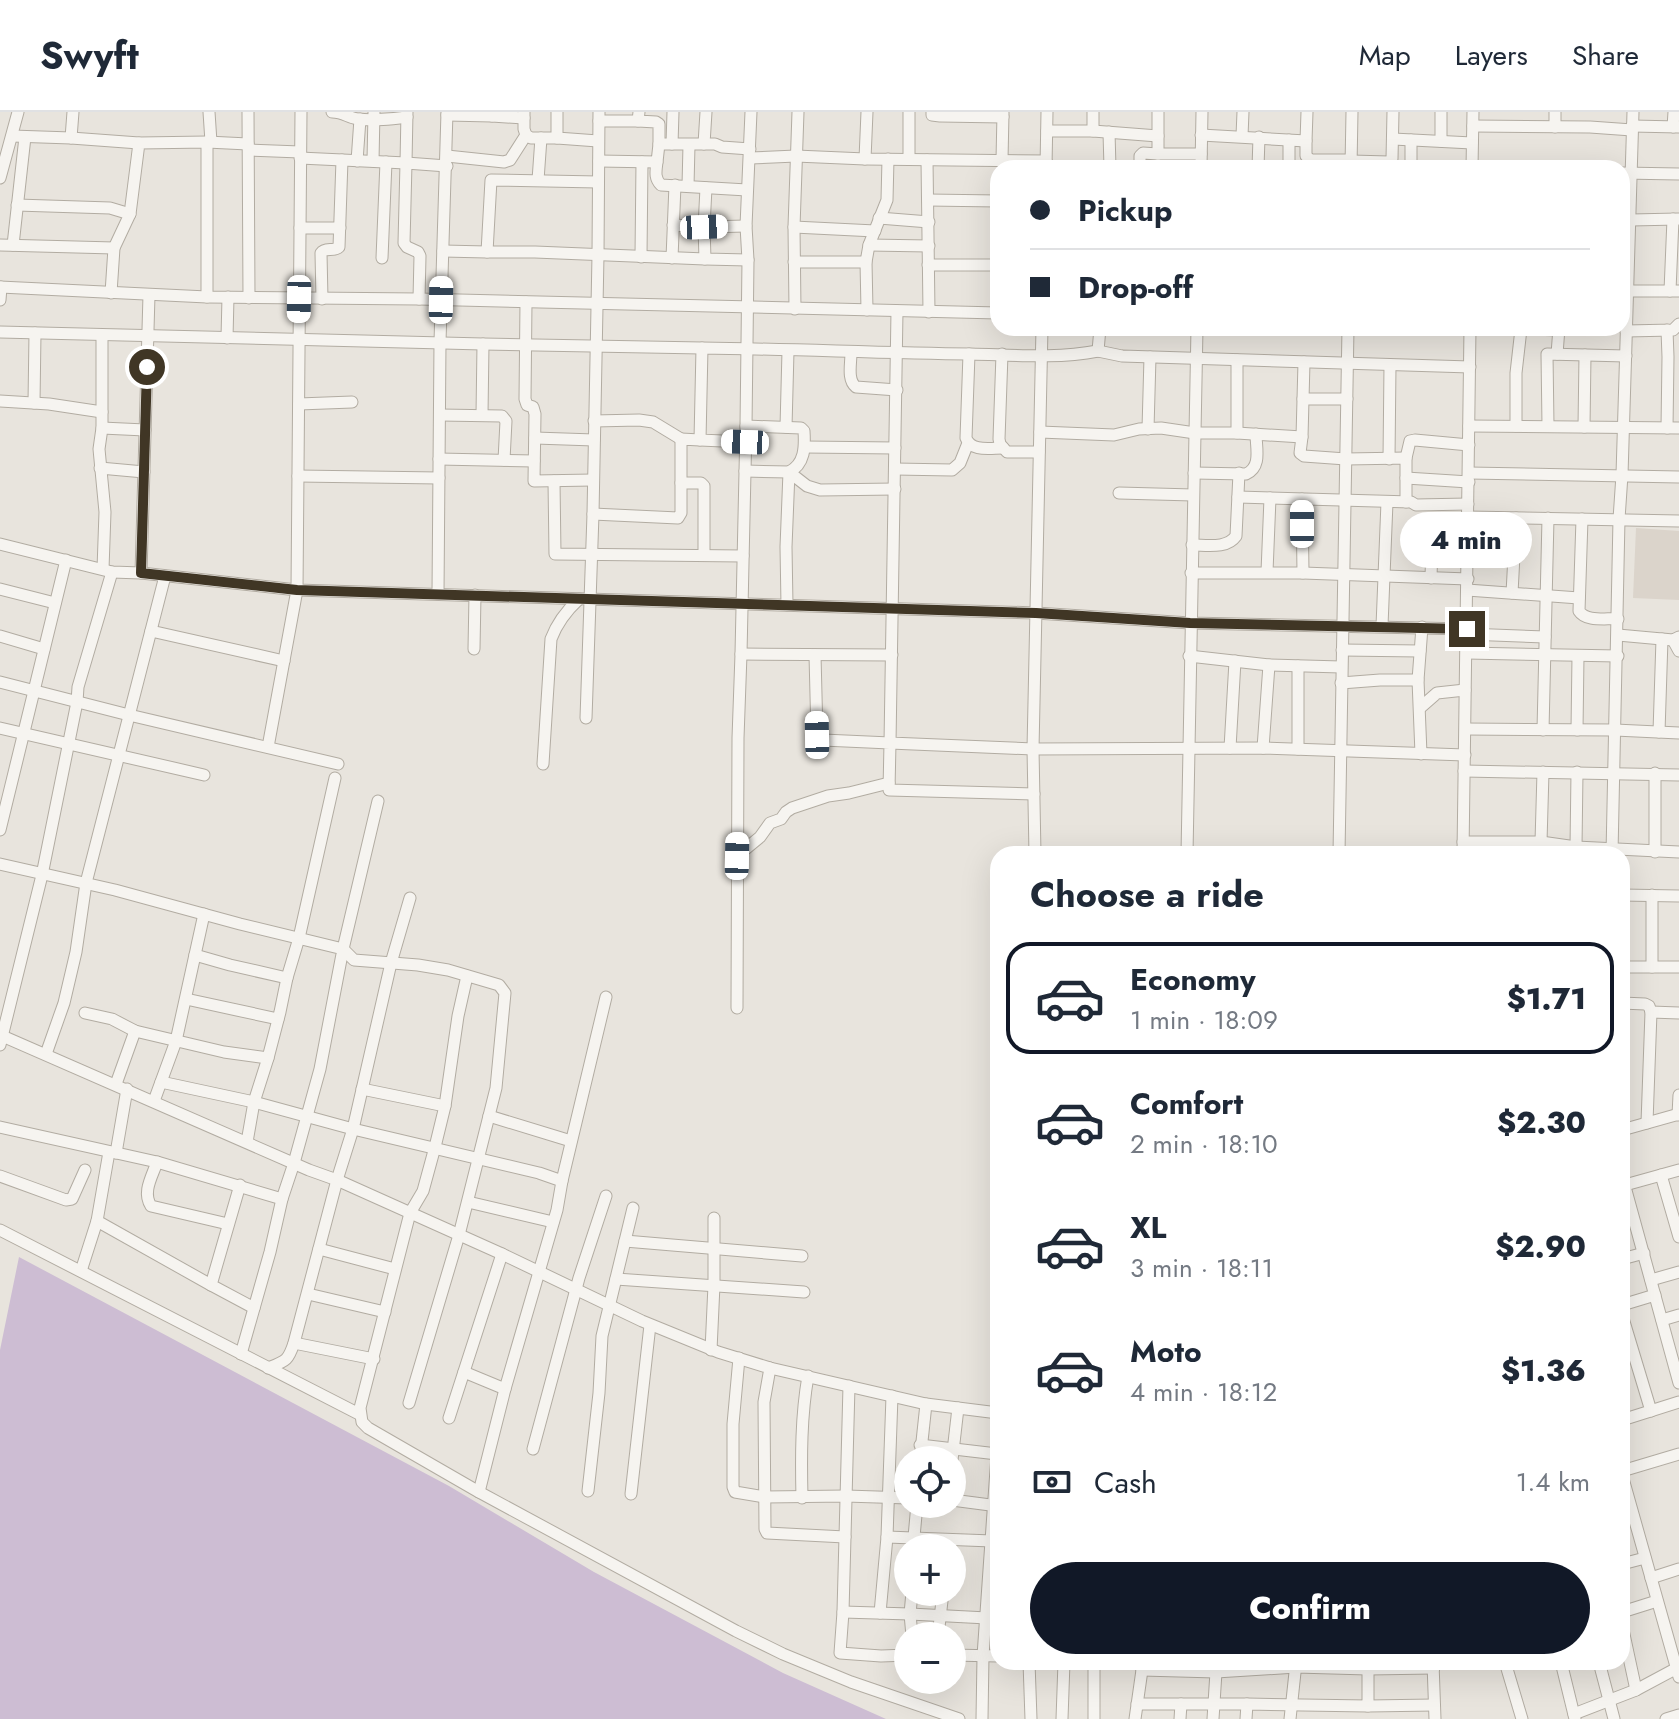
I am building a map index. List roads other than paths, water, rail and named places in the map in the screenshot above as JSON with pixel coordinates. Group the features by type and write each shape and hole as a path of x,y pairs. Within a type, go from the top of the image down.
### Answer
{"street":[{"path":"0,178 18,112"},
{"path":"71,138 73,112"},
{"path":"207,297 209,112"},
{"path":"248,112 249,298"},
{"path":"268,747 297,590 301,112"},
{"path":"332,112 360,119 407,114 404,243 420,256 419,299"},
{"path":"557,112 557,138"},
{"path":"672,144 673,112"},
{"path":"704,144 706,112"},
{"path":"737,1008 738,738 747,349 746,226 751,112"},
{"path":"795,309 798,112"},
{"path":"865,159 867,112"},
{"path":"909,159 909,112 1003,115 1004,160"},
{"path":"1046,160 1047,112"},
{"path":"1093,112 1093,131"},
{"path":"1158,112 1158,154"},
{"path":"1201,160 1202,112"},
{"path":"1242,136 1243,112"},
{"path":"1307,112 1306,156 1311,160"},
{"path":"1351,160 1352,112"},
{"path":"1391,160 1393,112"},
{"path":"1441,112 1441,141"},
{"path":"1472,160 1473,112"},
{"path":"1555,112 1555,127"},
{"path":"1590,127 1591,112"},
{"path":"1628,160 1633,112"},
{"path":"1473,126 1676,127 1674,112"},
{"path":"12,136 139,143 209,142 357,161 406,163 447,161 493,161 510,160 526,135 524,115 447,113 447,161 440,342 438,594"},
{"path":"373,161 374,116"},
{"path":"586,718 584,599 593,514 599,116 639,116 659,124 657,180 661,185 747,190"},
{"path":"357,161 360,119"},
{"path":"1047,131 1158,136"},
{"path":"1109,132 1110,160"},
{"path":"526,135 531,138 598,141"},
{"path":"1201,135 1306,141"},
{"path":"25,137 17,205 6,245 114,248"},
{"path":"1258,160 1259,137"},
{"path":"538,180 541,138"},
{"path":"1393,139 1472,143"},
{"path":"1289,140 1289,160"},
{"path":"1411,140 1411,160"},
{"path":"111,293 114,248 130,214 139,143"},
{"path":"659,144 704,144 750,153 796,156 990,162"},
{"path":"688,186 689,145"},
{"path":"1141,160 1142,154 1201,154"},
{"path":"867,310 866,262 869,245 887,200 888,159"},
{"path":"322,299 321,253 338,249 342,160"},
{"path":"927,160 929,312"},
{"path":"487,252 493,161"},
{"path":"599,161 657,162"},
{"path":"382,258 386,162"},
{"path":"641,257 642,162"},
{"path":"1630,173 1679,174"},
{"path":"491,180 598,182"},
{"path":"672,258 675,185"},
{"path":"705,259 706,188"},
{"path":"928,200 990,201"},
{"path":"17,205 110,208 130,214"},
{"path":"1630,216 1676,219 1675,291 1630,291"},
{"path":"879,218 929,222"},
{"path":"673,225 746,226"},
{"path":"794,227 875,231"},
{"path":"300,228 340,228"},
{"path":"869,245 929,246"},
{"path":"443,251 748,260"},
{"path":"794,262 866,262"},
{"path":"928,265 990,265"},
{"path":"0,300 0,287 207,297 990,313"},
{"path":"141,573 149,295"},
{"path":"227,338 228,297"},
{"path":"526,302 525,399 535,414 534,481 593,480"},
{"path":"897,311 889,790 1034,794"},
{"path":"1630,331 1673,330 1679,324"},
{"path":"1469,426 1673,428 1674,357 1667,330"},
{"path":"0,332 1042,357 1076,356 1098,351 1122,356 1470,367"},
{"path":"34,403 35,333"},
{"path":"102,335 102,428 99,449 107,570 82,673 42,875 1,1039 46,1054 337,1180 650,1325 711,1350 770,1368 926,1404 990,1412"},
{"path":"1035,846 1033,749 1042,336"},
{"path":"1098,351 1099,336"},
{"path":"1187,846 1197,336"},
{"path":"1339,846 1348,336"},
{"path":"1463,846 1470,336"},
{"path":"1516,426 1516,373 1520,336"},
{"path":"1557,354 1558,336"},
{"path":"1612,846 1626,336"},
{"path":"482,415 483,344"},
{"path":"700,440 702,348"},
{"path":"786,427 788,351"},
{"path":"851,353 852,385 897,390"},
{"path":"1548,426 1548,353 1626,356"},
{"path":"969,354 966,438 972,447 1003,448"},
{"path":"1002,354 999,439 1007,452 1039,452"},
{"path":"1584,427 1585,355"},
{"path":"1148,429 1150,357"},
{"path":"1237,360 1237,433"},
{"path":"1304,362 1300,453 1304,456 1346,459 1406,458"},
{"path":"1389,459 1390,365"},
{"path":"1303,399 1347,399"},
{"path":"0,401 102,412"},
{"path":"299,404 352,402"},
{"path":"440,415 502,416 506,421 504,460"},
{"path":"594,421 639,420 653,422 681,439 745,442"},
{"path":"745,471 789,472 797,468 805,447 803,428 746,426"},
{"path":"102,428 145,430"},
{"path":"1040,432 1114,435 1161,428 1195,433 1302,437"},
{"path":"1194,473 1252,471 1257,463 1256,434"},
{"path":"535,438 594,440"},
{"path":"593,514 677,518 681,513 681,439"},
{"path":"1406,502 1406,458 1410,441 1469,445"},
{"path":"895,469 952,470 960,463 968,443"},
{"path":"805,447 895,448"},
{"path":"439,459 534,461"},
{"path":"100,468 144,472"},
{"path":"789,472 807,486 820,490 895,489"},
{"path":"787,605 789,472"},
{"path":"1192,545 1225,545 1234,540 1239,473"},
{"path":"298,476 439,478"},
{"path":"1406,478 1679,477"},
{"path":"554,481 555,554 743,556"},
{"path":"681,483 701,483 704,486 704,555"},
{"path":"1119,493 1193,495"},
{"path":"1238,497 1411,502 1416,505 1468,504"},
{"path":"1267,572 1270,498"},
{"path":"1302,499 1303,573"},
{"path":"1382,626 1387,502"},
{"path":"1468,517 1679,521"},
{"path":"1512,593 1516,518"},
{"path":"1543,730 1548,518"},
{"path":"1582,519 1579,611 1583,617 1618,619"},
{"path":"1431,578 1432,542"},
{"path":"0,544 107,570 297,590 1036,613 1190,623 1422,627 1545,637"},
{"path":"0,830 66,560"},
{"path":"1191,573 1267,572 1431,578 1512,593 1579,598"},
{"path":"46,1054 64,1003 76,952 86,883 165,576"},
{"path":"0,589 55,603"},
{"path":"474,649 475,595"},
{"path":"543,764 551,639 567,609 584,599"},
{"path":"1421,754 1418,680 1422,627"},
{"path":"151,631 284,661"},
{"path":"1618,635 1673,642 1659,732"},
{"path":"0,636 44,649"},
{"path":"1342,650 1420,651"},
{"path":"1467,653 1618,656"},
{"path":"741,654 892,655"},
{"path":"815,655 819,739 1033,749 1263,748 1465,755"},
{"path":"1189,656 1269,665 1341,667"},
{"path":"1577,730 1578,656"},
{"path":"1230,748 1235,661"},
{"path":"1263,748 1269,665"},
{"path":"1298,666 1298,749"},
{"path":"1341,683 1418,680"},
{"path":"0,682 338,764"},
{"path":"1421,707 1437,693 1465,690"},
{"path":"0,728 204,775"},
{"path":"1466,729 1679,733"},
{"path":"0,770 14,773"},
{"path":"1464,771 1679,775"},
{"path":"1541,842 1543,772"},
{"path":"1576,846 1577,772"},
{"path":"1655,773 1655,852"},
{"path":"247,1142 254,1102 299,938 335,778"},
{"path":"737,856 760,837 770,823 781,819 788,810 828,796 889,783"},
{"path":"241,1354 320,1069 343,949 378,801"},
{"path":"1489,846 1541,842 1569,846"},
{"path":"1630,852 1679,852"},
{"path":"0,864 343,949 354,960 418,965 499,985 505,993 496,1088 459,1235 409,1403"},
{"path":"1630,895 1679,896"},
{"path":"1652,895 1652,967"},
{"path":"268,1368 285,1361 294,1343 353,1129 391,963 410,898"},
{"path":"154,1101 176,1041 204,914"},
{"path":"195,955 287,978"},
{"path":"1630,967 1679,967"},
{"path":"467,976 445,1106 423,1191 410,1213 395,1269 360,1408 362,1422 479,1492 736,1631 892,1698 959,1719"},
{"path":"479,1492 553,1222 606,997"},
{"path":"186,999 278,1019"},
{"path":"1630,1003 1645,1004 1651,1012 1647,1123"},
{"path":"1651,1012 1679,1013"},
{"path":"85,1013 112,1019 135,1031 224,1052 268,1058"},
{"path":"81,1271 97,1221 113,1152 121,1086 135,1031"},
{"path":"161,1082 254,1102 562,1181"},
{"path":"362,1089 445,1106"},
{"path":"1630,1128 1679,1114 1679,1095"},
{"path":"489,1116 571,1141"},
{"path":"0,1127 157,1162 282,1199"},
{"path":"157,1162 146,1193 151,1206 228,1224"},
{"path":"0,1176 66,1200 76,1194 85,1170"},
{"path":"1630,1180 1679,1170"},
{"path":"1661,1175 1679,1237"},
{"path":"211,1285 240,1185"},
{"path":"533,1449 576,1291 606,1196"},
{"path":"468,1202 553,1222"},
{"path":"1630,1205 1679,1383"},
{"path":"588,1491 602,1336 633,1208"},
{"path":"711,1350 714,1218"},
{"path":"97,1221 254,1308"},
{"path":"0,1230 359,1414"},
{"path":"625,1241 802,1256"},
{"path":"319,1249 395,1269"},
{"path":"1630,1257 1644,1253"},
{"path":"449,1418 502,1254"},
{"path":"1651,1280 1679,1272"},
{"path":"616,1279 804,1292"},
{"path":"308,1294 385,1312"},
{"path":"1630,1303 1655,1295"},
{"path":"1662,1320 1679,1315"},
{"path":"631,1494 650,1325"},
{"path":"1630,1341 1651,1411"},
{"path":"294,1343 374,1359"},
{"path":"739,1358 733,1424 735,1492 765,1497 894,1498"},
{"path":"770,1368 764,1402 765,1529 767,1533 845,1537"},
{"path":"464,1372 505,1389"},
{"path":"802,1498 801,1455 808,1376"},
{"path":"832,1674 840,1653 843,1612 849,1386"},
{"path":"880,1613 887,1537 892,1396"},
{"path":"1630,1418 1679,1402"},
{"path":"924,1446 920,1445 926,1404"},
{"path":"953,1446 958,1408"},
{"path":"966,1454 990,1454"},
{"path":"1630,1470 1679,1454"},
{"path":"966,1502 990,1505"},
{"path":"1563,1670 1574,1716 1678,1674 1630,1503"},
{"path":"887,1537 894,1539"},
{"path":"966,1543 990,1541"},
{"path":"1630,1562 1645,1558"},
{"path":"1651,1578 1679,1569"},
{"path":"1630,1609 1657,1601"},
{"path":"911,1606 911,1622"},
{"path":"939,1622 941,1606"},
{"path":"843,1612 990,1620 983,1656 982,1719"},
{"path":"840,1653 894,1656"},
{"path":"966,1655 990,1656"},
{"path":"1630,1662 1636,1690"},
{"path":"1029,1670 1031,1719"},
{"path":"1062,1719 1064,1670"},
{"path":"1094,1670 1094,1719"},
{"path":"1135,1719 1141,1670"},
{"path":"1191,1670 1236,1670"},
{"path":"1290,1719 1295,1670"},
{"path":"1368,1670 1368,1706"},
{"path":"1434,1670 1435,1719"},
{"path":"1507,1670 1522,1719"},
{"path":"1601,1670 1614,1719"},
{"path":"1213,1719 1216,1672"},
{"path":"1137,1704 1434,1705"},
{"path":"1180,1719 1181,1704"},
{"path":"1246,1719 1247,1704"},
{"path":"1389,1706 1390,1719"},
{"path":"1666,1719 1679,1715"}]}
